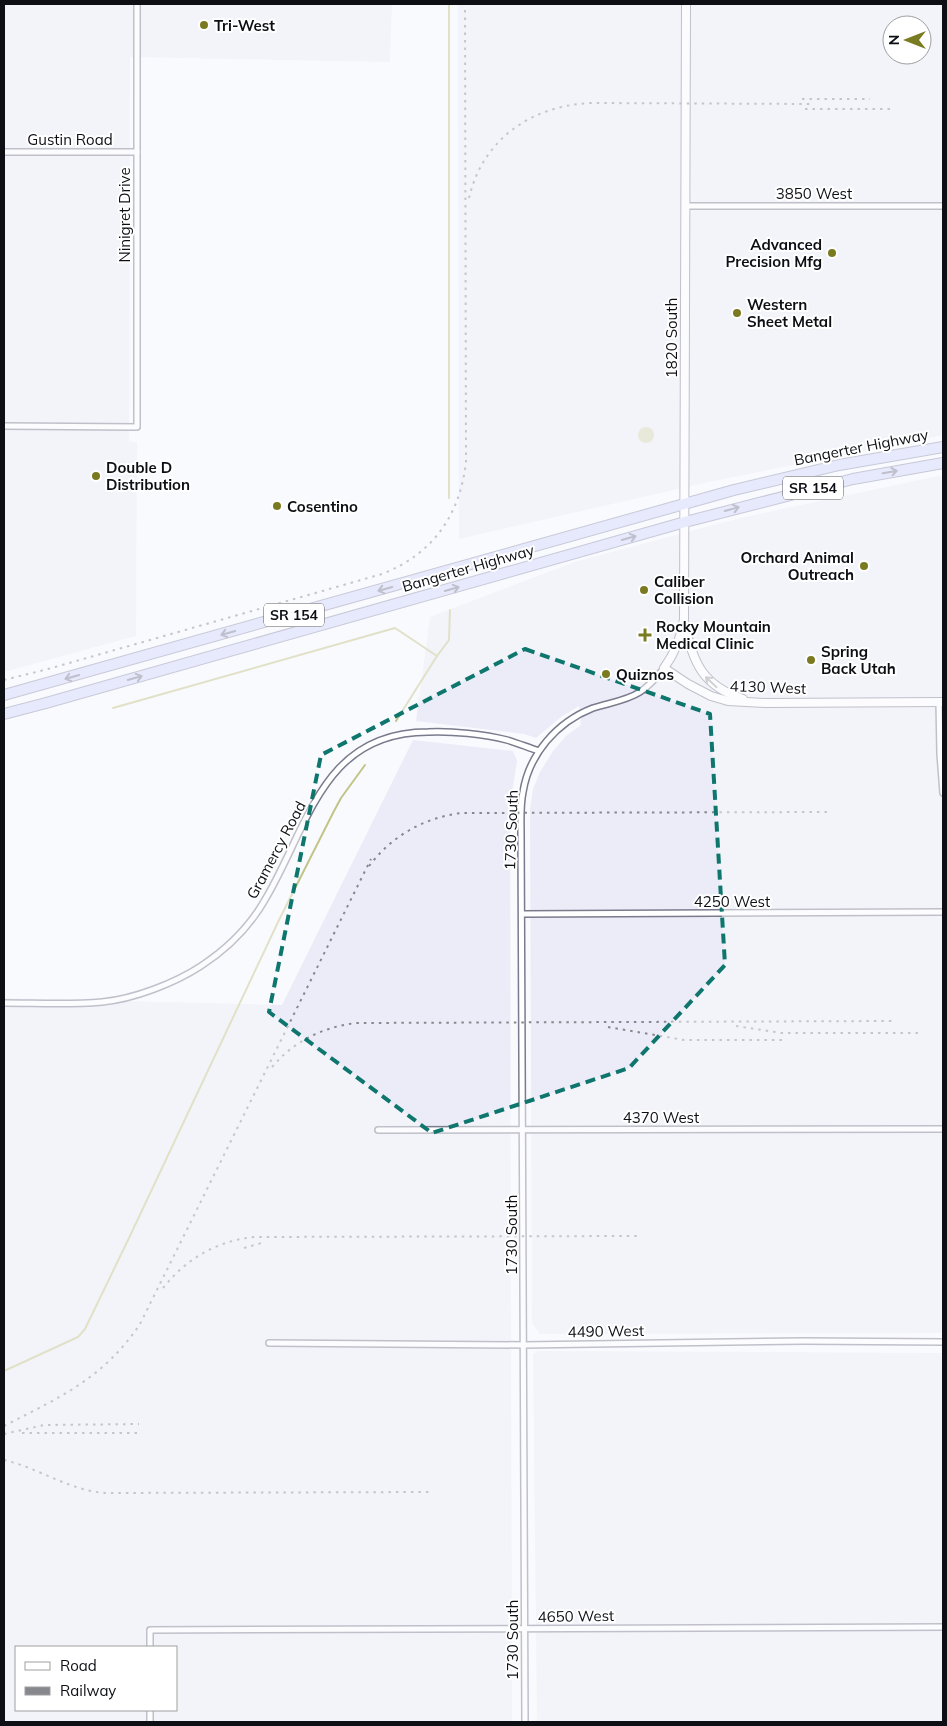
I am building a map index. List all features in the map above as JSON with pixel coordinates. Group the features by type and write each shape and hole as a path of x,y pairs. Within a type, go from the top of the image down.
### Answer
{"highway":[{"name":"Bangerter Highway","path":"4,695 734,490 811,471 890,455 943,447"},
{"name":"Bangerter Highway","path":"4,714 685,522 835,483 885,472 943,463"}],"street":[{"name":"Ninigret Drive","path":"4,426 137,426 137,4"},
{"name":"1820 South","path":"664,668 678,645 684,619 686,4"},
{"name":"Gustin Road","path":"4,152 137,152"},
{"name":"3850 West","path":"685,206 943,206"},
{"path":"684,619 690,649 700,671 717,688 728,694 755,702"},
{"path":"539,751 553,734 573,718 592,709 639,693 664,668"},
{"name":"4130 West","path":"664,668 711,696 728,701 941,702"},
{"path":"941,702 940,754 943,793"},
{"name":"Gramercy Road","path":"4,1003 103,1002 161,987 201,966 228,945 246,927 266,899 328,780 348,759 375,741 388,736 412,732 442,732 507,740 539,751"},
{"name":"1730 South","path":"525,1722 521,806 526,778 539,751"},
{"name":"4250 West","path":"522,914 943,912"},
{"name":"4370 West","path":"378,1130 943,1129"},
{"name":"4490 West","path":"269,1343 524,1345 803,1341 943,1342"},
{"name":"4650 West","path":"150,1646 150,1630 943,1627"}],"highlighted area":[{"path":"525,649 710,714 725,965 629,1068 432,1133 269,1012 321,755"}],"shaded area":[{"path":"4,4 392,4 390,62 130,57 129,441 137,443 136,636 4,672"},
{"path":"458,4 943,4 943,435 704,483 459,539"},
{"path":"943,475 943,1333 540,1334 532,1323 530,809 533,789 540,772 553,751 566,736 581,725 579,706 561,717 536,738 524,734 416,721 430,617 574,562 744,517"},
{"path":"413,740 513,751 517,761 510,805 512,1722 4,1722 4,998 282,1005"},
{"path":"538,1351 943,1353 943,1722 537,1722 533,1354"}],"green space":[{"path":"646,427 654,435 646,443 638,435"}],"waterway":[{"path":"449,4 449,498"},
{"path":"396,721 449,640 450,610"},
{"path":"113,708 395,628 437,656"},
{"path":"4,1371 78,1337 85,1329 279,920 341,798 365,765"}],"railway":[{"path":"4,680 382,574 416,556 441,530 458,499 466,462 465,4"},
{"path":"802,99 870,99"},
{"path":"469,198 476,177 486,158 499,142 531,118 550,110 570,105 592,103 812,104"},
{"path":"805,109 892,109"},
{"path":"369,866 378,855 409,830 434,819 461,813 829,812"},
{"path":"4,1426 44,1406 79,1385 111,1359 140,1324 371,859"},
{"path":"272,1067 290,1050 310,1037 332,1028 356,1023 894,1021"},
{"path":"736,1026 782,1033 923,1033"},
{"path":"608,1027 684,1040 785,1040"},
{"path":"163,1288 182,1268 204,1253 228,1242 254,1237 639,1236"},
{"path":"244,1248 265,1242"},
{"path":"4,1434 44,1425 139,1424"},
{"path":"22,1433 139,1433"},
{"path":"4,1460 79,1488 105,1493 431,1492"}],"place":[{"name":"Tri-West","path":"204,25"},
{"name":"Advanced Precision Mfg","path":"832,253"},
{"name":"Western Sheet Metal","path":"737,313"},
{"name":"Double D Distribution","path":"96,476"},
{"name":"Cosentino","path":"277,506"},
{"name":"Orchard Animal Outreach","path":"864,566"},
{"name":"Caliber Collision","path":"644,590"},
{"name":"Rocky Mountain Medical Clinic","path":"645,635"},
{"name":"Spring Back Utah","path":"811,660"},
{"name":"Quiznos","path":"606,674"}]}
